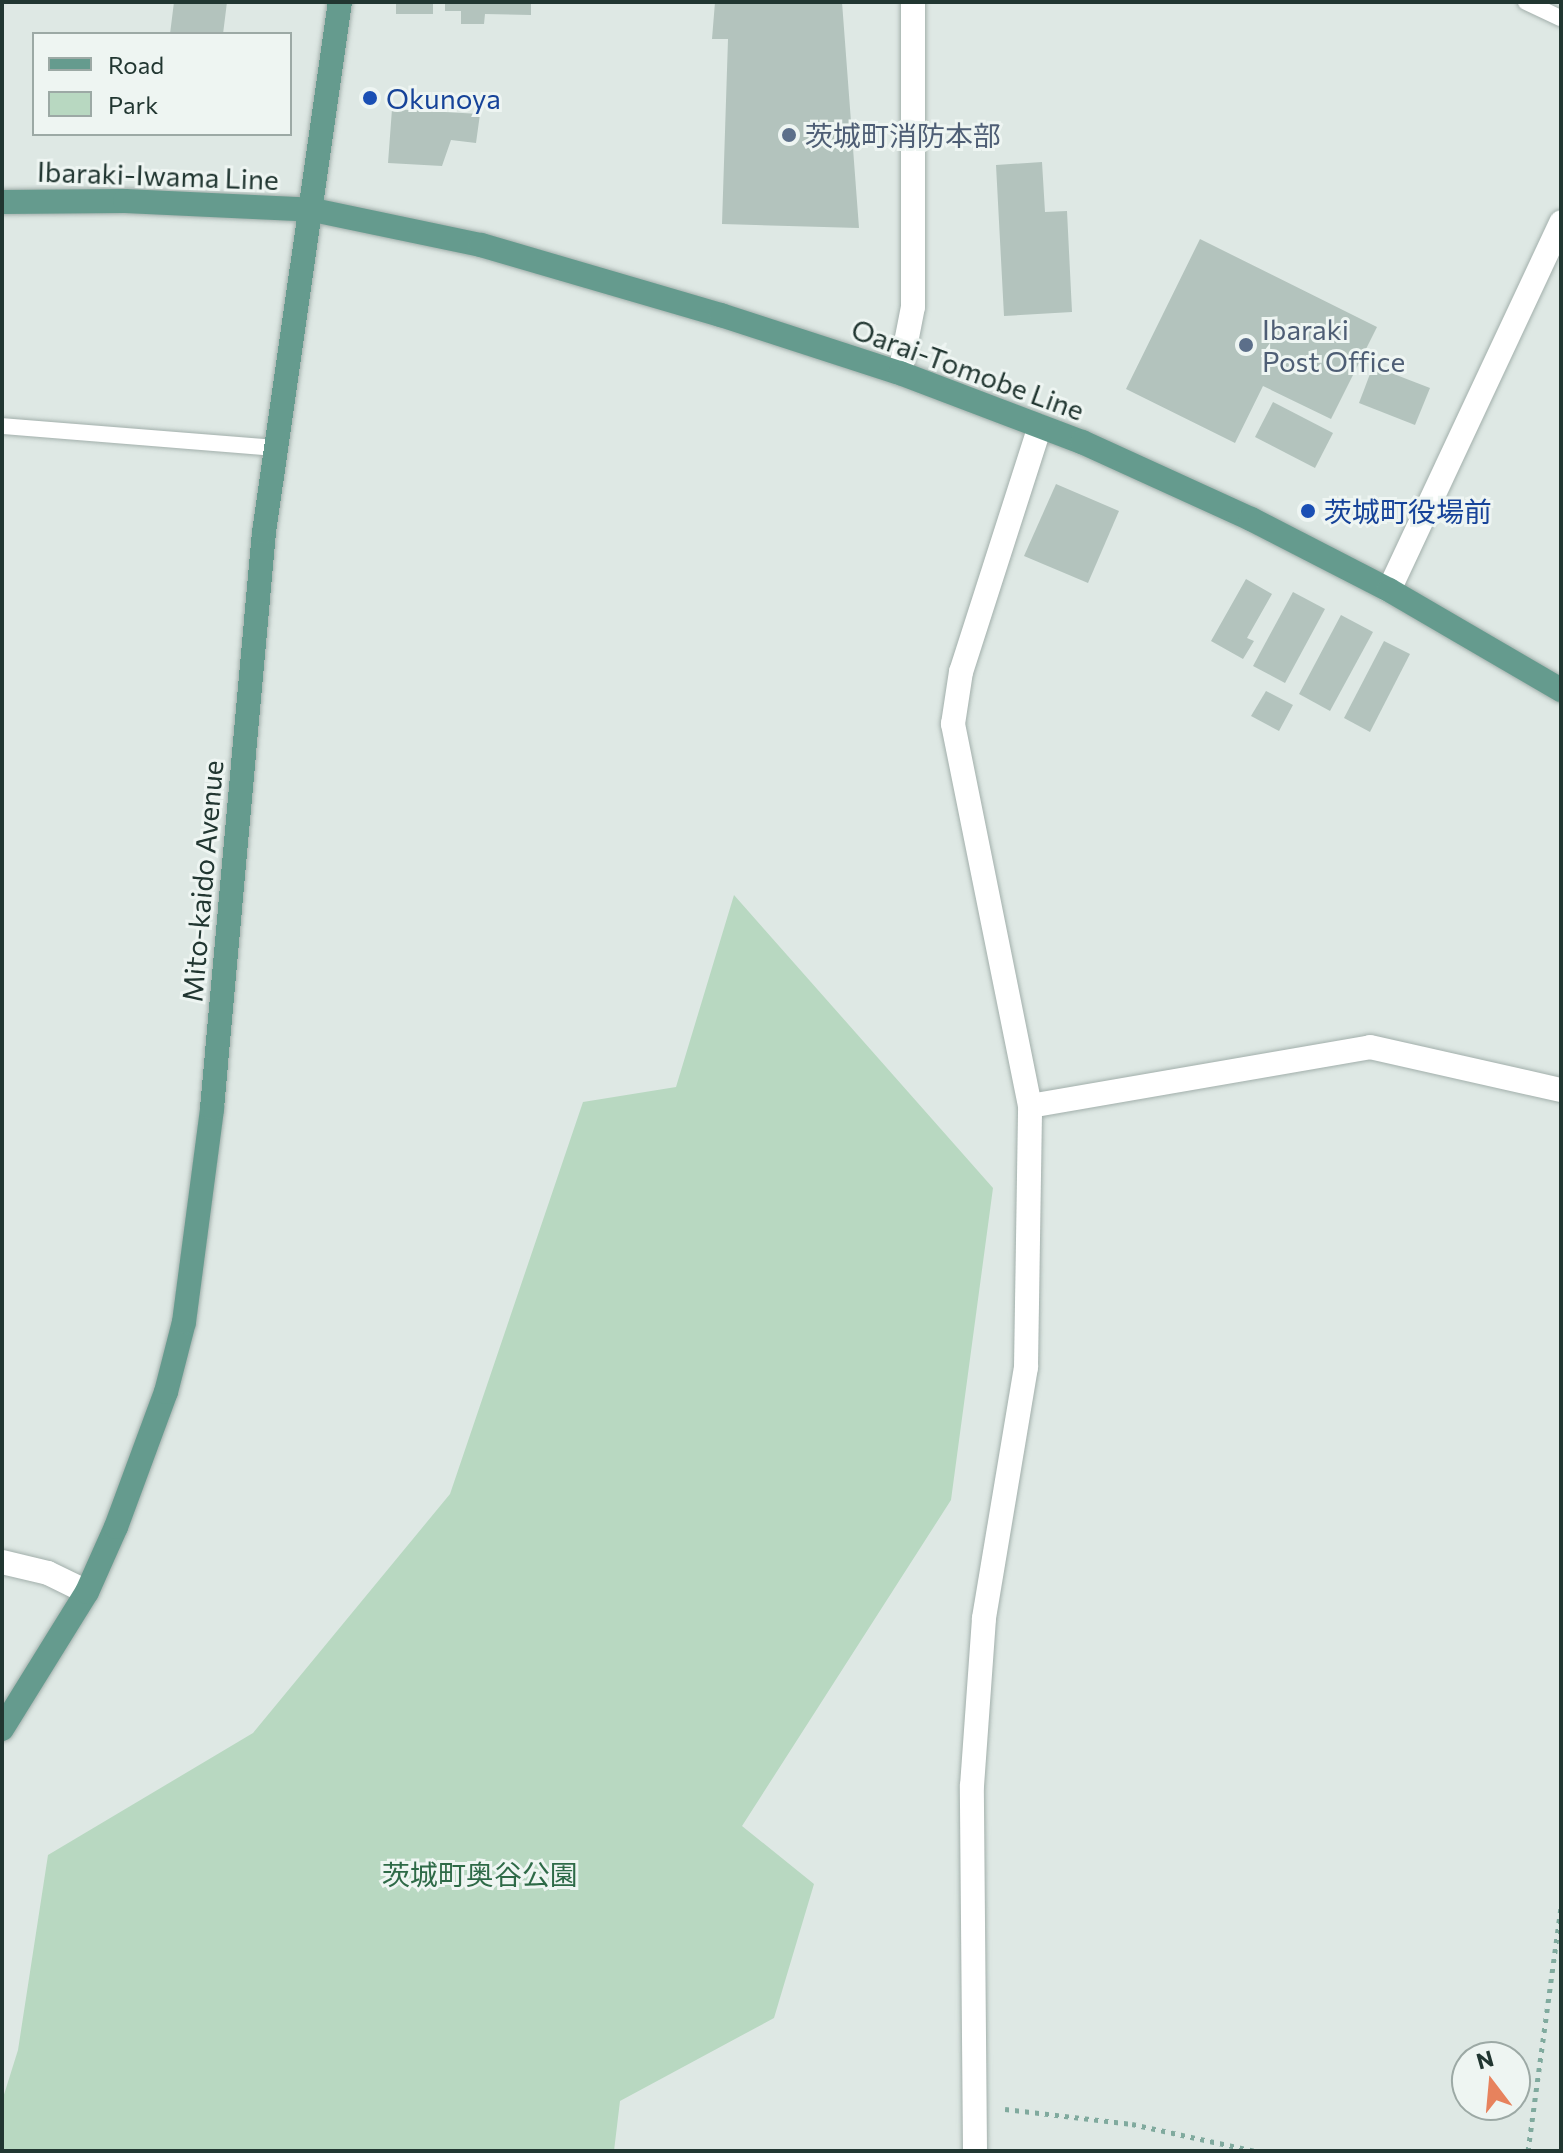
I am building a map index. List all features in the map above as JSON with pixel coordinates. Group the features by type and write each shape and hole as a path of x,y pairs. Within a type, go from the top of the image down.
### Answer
{"main road":[{"name":"Mito-kaido Avenue","path":"2,1729 87,1592 166,1392 198,1242 274,448 313,210 340,2"},
{"name":"Ibaraki-Iwama Line","path":"2,202 140,201 313,210"},
{"name":"Oarai-Tomobe Line","path":"313,210 481,245 900,373 1040,426 1251,519 1389,590 1561,690"}],"street":[{"path":"900,373 913,307 913,2"},
{"path":"1389,590 1561,222"},
{"path":"975,2151 972,1786 984,1618 1026,1367 1030,1106 953,724 965,657 1040,426"},
{"path":"1030,1106 1370,1047 1561,1090"},
{"path":"2,1562 48,1573 87,1592"}],"lane":[{"path":"1526,2 1561,18"},
{"path":"2,426 274,448"}],"path":[{"path":"1528,2151 1561,1906"},
{"path":"976,2106 1132,2124 1255,2151"}],"green space":[{"name":"茨城町奥谷公園","path":"734,895 993,1188 951,1500 742,1826 814,1884 774,2018 620,2101 614,2151 2,2151 2,2101 18,2050 48,1855 253,1733 450,1494 583,1102 676,1087"}],"building":[{"path":"174,2 227,2 223,32 170,32"},
{"path":"396,2 433,2 433,14 396,14"},
{"path":"445,2 531,2 531,15 485,14 484,24 461,24 461,11 445,11"},
{"name":"茨城町消防本部","path":"715,2 842,2 859,228 722,224 728,39 712,39"},
{"path":"392,109 480,114 476,143 451,140 442,166 388,163"},
{"path":"1042,162 1045,212 1067,211 1072,312 1004,316 996,165"},
{"path":"1200,239 1377,327 1331,419 1263,386 1235,443 1126,389"},
{"path":"1373,366 1430,388 1415,425 1359,403"},
{"path":"1273,402 1333,433 1315,468 1255,437"},
{"path":"1056,484 1119,511 1088,583 1024,556"},
{"path":"1246,579 1272,594 1247,638 1254,641 1243,659 1211,641"},
{"path":"1293,592 1325,609 1285,683 1253,666"},
{"path":"1341,615 1373,632 1330,711 1299,694"},
{"path":"1384,641 1410,654 1370,732 1344,718"},
{"path":"1266,691 1293,705 1279,731 1251,716"}],"place":[{"name":"Okunoya","path":"370,98"},
{"name":"茨城町消防本部","path":"789,135"},
{"name":"Ibaraki Post Office","path":"1246,345"},
{"name":"茨城町役場前","path":"1308,511"}]}
